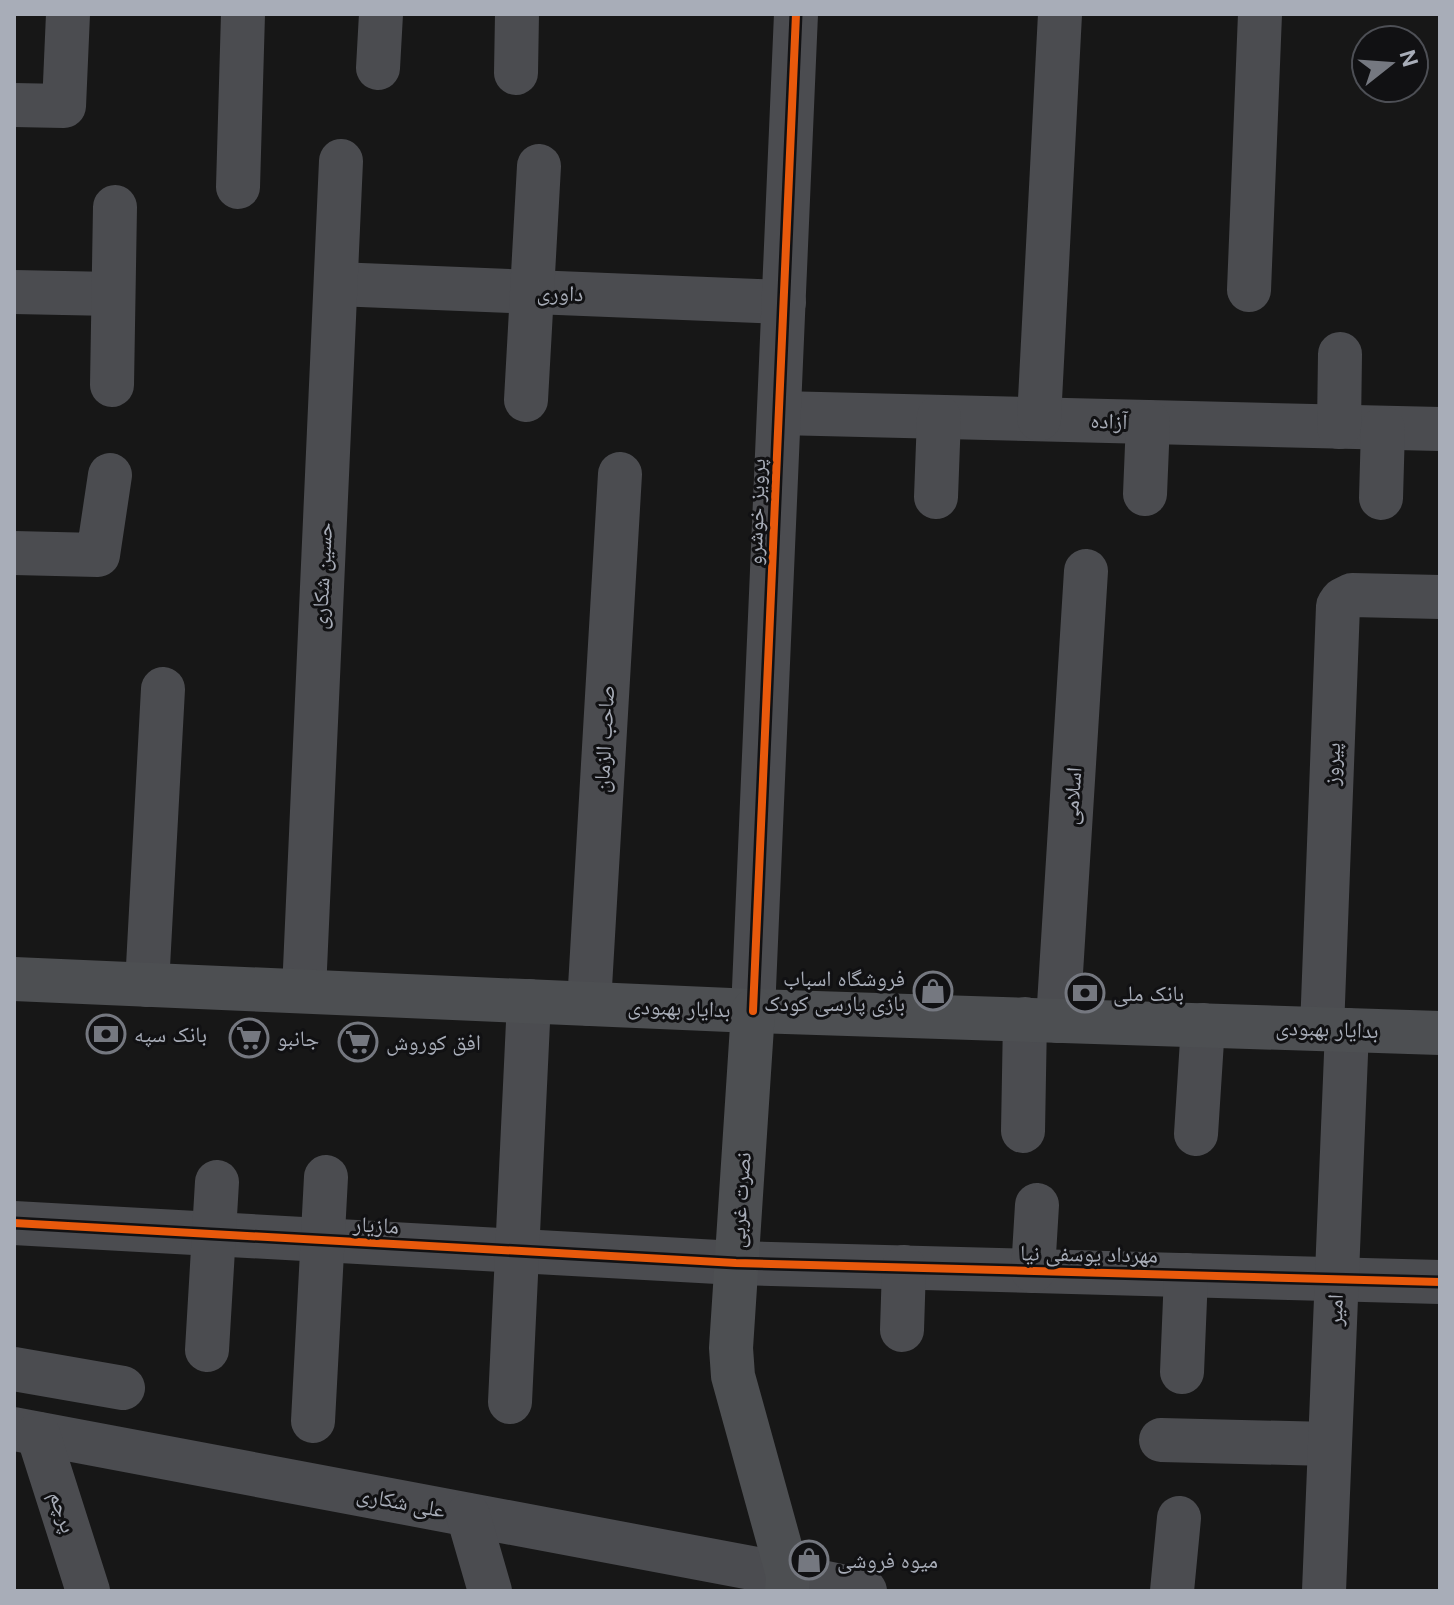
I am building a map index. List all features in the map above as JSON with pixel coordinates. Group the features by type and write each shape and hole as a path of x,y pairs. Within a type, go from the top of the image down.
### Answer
{"main road":[{"name":"بدایار بهبودی","path":"14,979 753,1011 1440,1033"},
{"name":"نصرت غربی","path":"753,1011 731,1348 733,1376 792,1586"}],"street":[{"path":"14,105 64,106 68,14"},
{"path":"238,187 243,14"},
{"path":"378,68 381,14"},
{"path":"516,73 517,14"},
{"name":"پرویز خوشرو","path":"753,1011 796,14"},
{"path":"1039,419 1060,14"},
{"path":"1249,290 1260,14"},
{"name":"حسین شکاری","path":"304,991 341,161"},
{"path":"526,400 539,166"},
{"path":"112,385 115,207"},
{"name":"داوری","path":"336,284 784,302"},
{"path":"14,292 113,294"},
{"path":"1339,427 1340,354"},
{"name":"آزاده","path":"779,413 1440,429"},
{"path":"936,497 939,417"},
{"path":"1145,494 1148,422"},
{"path":"1381,498 1383,428"},
{"name":"صاحب الزمان","path":"589,1004 620,474"},
{"path":"14,553 98,555 110,475"},
{"name":"اسلامی","path":"1023,1131 1042,1020 1086,571"},
{"name":"پیروز","path":"1335,1030 1338,606 1352,595 1440,597"},
{"path":"147,985 163,689"},
{"path":"510,1402 529,1001"},
{"path":"1196,1134 1203,1025"},
{"name":"امیر","path":"1324,1591 1336,1279 1335,1030"},
{"path":"313,1421 326,1177"},
{"path":"207,1350 217,1182"},
{"path":"1033,1271 1037,1205"},
{"name":"مازیار","path":"14,1223 736,1263"},
{"name":"مهرداد یوسفی نیا","path":"736,1263 1440,1282"},
{"path":"902,1330 904,1267"},
{"path":"1182,1372 1186,1275"},
{"path":"14,1369 123,1388"},
{"name":"علی شکاری","path":"26,1432 468,1515 792,1586 865,1591"},
{"name":"پرچم","path":"26,1432 88,1591"},
{"path":"1161,1440 1329,1444"},
{"path":"468,1515 490,1591"},
{"path":"1172,1591 1179,1518"},
{"path":"738,1591 792,1586"}],"cycle path":[{"path":"753,1011 796,14"},
{"path":"14,1223 736,1263 1440,1282"}],"place":[{"name":"فروشگاه اسباب بازی پارسی کودک","path":"933,991"},
{"name":"بانک ملی","path":"1085,993"},
{"name":"بانک سپه","path":"106,1034"},
{"name":"جانبو","path":"249,1038"},
{"name":"افق کوروش","path":"358,1042"},
{"name":"میوه فروشی","path":"809,1560"}]}
